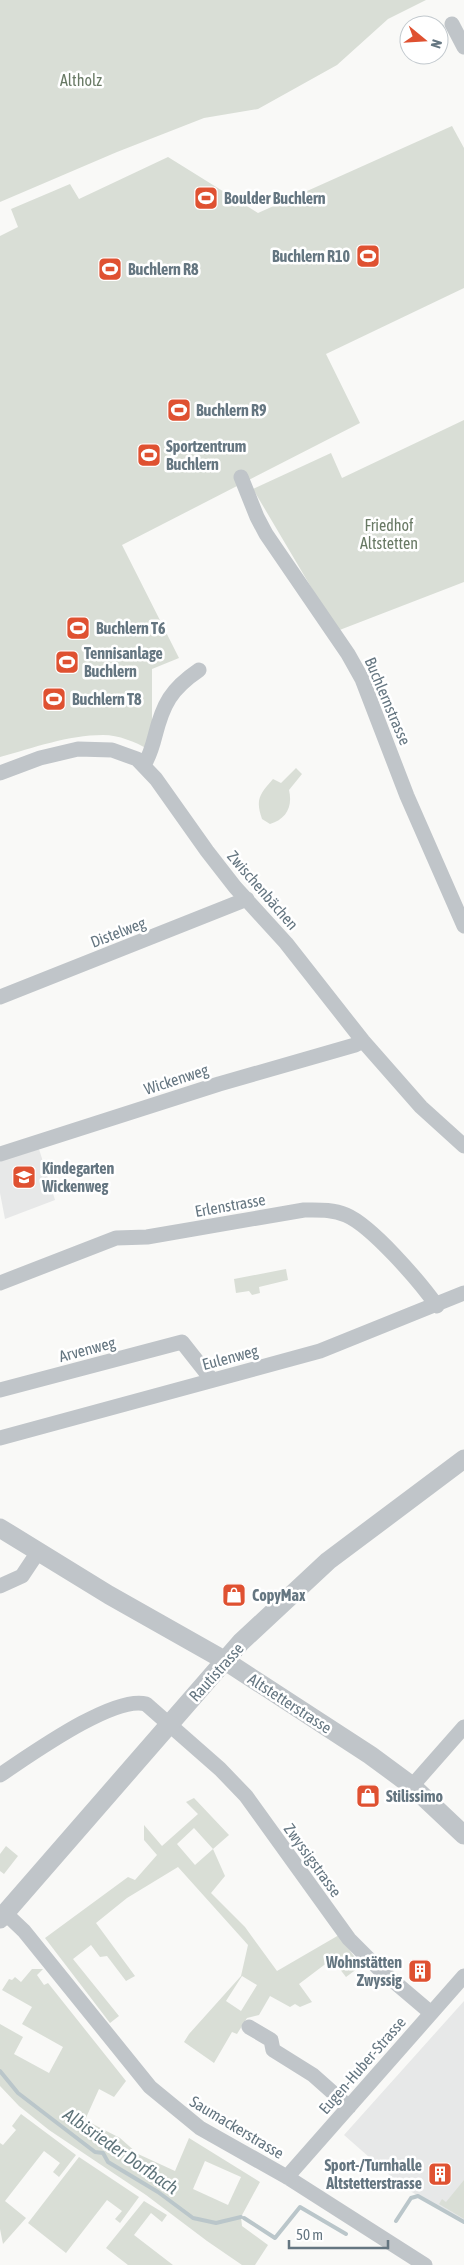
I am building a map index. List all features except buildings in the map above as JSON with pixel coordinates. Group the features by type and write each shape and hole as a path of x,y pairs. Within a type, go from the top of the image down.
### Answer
{"street":[{"path":"452,24 464,47"},
{"name":"Buchlernstrasse","path":"241,477 266,534 348,654 362,679 407,796 464,926"},
{"path":"144,765 152,752 166,702 174,689 199,670"},
{"name":"Zwischenbächen","path":"0,772 59,753 95,748 120,752 144,765 235,887 287,945 363,1041 420,1107 464,1146"},
{"name":"Distelweg","path":"0,997 247,899"},
{"name":"Wickenweg","path":"0,1154 219,1084 355,1045 363,1041"},
{"name":"Erlenstrasse","path":"0,1283 116,1238 147,1237 304,1210 325,1210 346,1215 363,1224 426,1290 436,1306"},
{"name":"Eulenweg","path":"0,1438 320,1351 436,1306 464,1293"},
{"name":"Arvenweg","path":"0,1390 182,1342 212,1380"},
{"name":"Rautistrasse","path":"2,1916 171,1724 224,1660 288,1596 328,1561 464,1459"},
{"name":"Altstetterstrasse","path":"0,1528 191,1643 224,1660 370,1755 412,1786 464,1835"},
{"path":"0,1586 22,1576 38,1552"},
{"name":"Zwyssigstrasse","path":"0,1775 71,1728 132,1702 146,1704 220,1769 246,1796 349,1939 378,1968 431,2013"},
{"path":"412,1786 464,1726"},
{"name":"Saumackerstrasse","path":"2,1916 24,1931 150,2087 174,2109 200,2128 287,2178 425,2265"},
{"name":"Eugen-Huber-Strasse","path":"287,2178 464,1976"},
{"path":"250,2027 270,2040 273,2050 313,2075 349,2107"}],"shaded area":[{"name":"Kindegarten Wickenweg","path":"39,1149 55,1200 5,1219 0,1193 0,1161"},
{"path":"464,2001 464,2224 402,2186 344,2135"}],"green space":[{"name":"Altholz","path":"0,0 426,0 388,19 337,65 258,109 204,118 117,152 0,202"},
{"name":"Sportzentrum Buchlern","path":"452,126 464,148 464,288 326,354 360,423 122,545 179,658 152,669 152,740 148,749 132,741 103,735 77,737 0,757 0,236 18,227 11,209 70,184 79,199 168,157 258,213"},
{"name":"Friedhof Altstetten","path":"464,420 464,582 337,631 253,489 331,453 342,478"},
{"path":"296,768 302,774 289,790 290,802 287,812 276,822 270,824 262,819 259,806 260,797 273,779 281,783"},
{"path":"286,1269 288,1280 259,1287 260,1293 252,1295 249,1291 236,1293 234,1279"},
{"path":"194,1798 229,1835 213,1849 225,1876 211,1893 245,1927 277,1971 339,1935 361,1966 346,1977 332,1959 299,1984 312,2002 300,2007 295,2004 290,2007 270,1996 259,2015 247,2018 237,2034 232,2032 214,2063 184,2042 241,1976 248,1945 178,1867 127,1898 96,1923 135,1976 126,1981 107,1956 100,1957 91,1945 73,1959 119,2016 110,2023 45,1938 128,1877 135,1880 157,1855 144,1840 144,1825 162,1846 198,1814 186,1802","holes":["194,1828 213,1849 195,1865 177,1844","242,1976 257,1985 241,2011 226,2001"]},
{"path":"6,1846 18,1856 4,1874 0,1871 0,1854"},
{"path":"32,1969 43,1969 37,1975 44,1985 48,1983 126,2081 114,2097 99,2089 85,2120 120,2138 138,2154 175,2171 189,2138 260,2182 241,2217 242,2226 268,2245 255,2265 242,2265 207,2241 146,2195 49,2130 19,2106 0,2086 0,2024 23,2037 14,2054 49,2073 63,2047 22,2024 32,2007 2,1990 9,1979 12,1980 15,1977 21,1982","holes":["205,2161 241,2177 228,2205 193,2189"]},
{"path":"21,2114 76,2155 59,2177 53,2172 60,2163 44,2151 5,2201 26,2218 3,2244 0,2229 0,2143 3,2145 16,2130 12,2126"},
{"path":"79,2157 139,2197 120,2223 115,2219 122,2211 107,2200 66,2253 28,2223"},
{"path":"464,2180 464,2219 439,2204 442,2199 446,2202"},
{"path":"144,2201 167,2215 162,2222 151,2213 134,2235 173,2265 128,2265 106,2248"}],"waterway":[{"name":"Albisrieder Dorfbach","path":"0,2071 18,2093 95,2152 103,2153 108,2162 158,2192 193,2218 216,2223 241,2217"},
{"name":"Albisrieder Dorfbach","path":"396,2221 411,2198 418,2196 464,2222"},
{"name":"Albisrieder Dorfbach","path":"244,2218 275,2238 300,2207 346,2234"}],"place":[{"name":"Boulder Buchlern","path":"206,198"},
{"name":"Buchlern R10","path":"368,256"},
{"name":"Buchlern R8","path":"110,269"},
{"name":"Buchlern R9","path":"179,410"},
{"name":"Sportzentrum Buchlern","path":"149,455"},
{"name":"Buchlern T6","path":"78,628"},
{"name":"Tennisanlage Buchlern","path":"67,662"},
{"name":"Buchlern T8","path":"54,699"},
{"name":"Kindegarten Wickenweg","path":"24,1177"},
{"name":"CopyMax","path":"234,1595"},
{"name":"Stilissimo","path":"368,1796"},
{"name":"Wohnstätten Zwyssig","path":"420,1971"},
{"name":"Sport-/Turnhalle Altstetterstrasse","path":"440,2174"}]}
